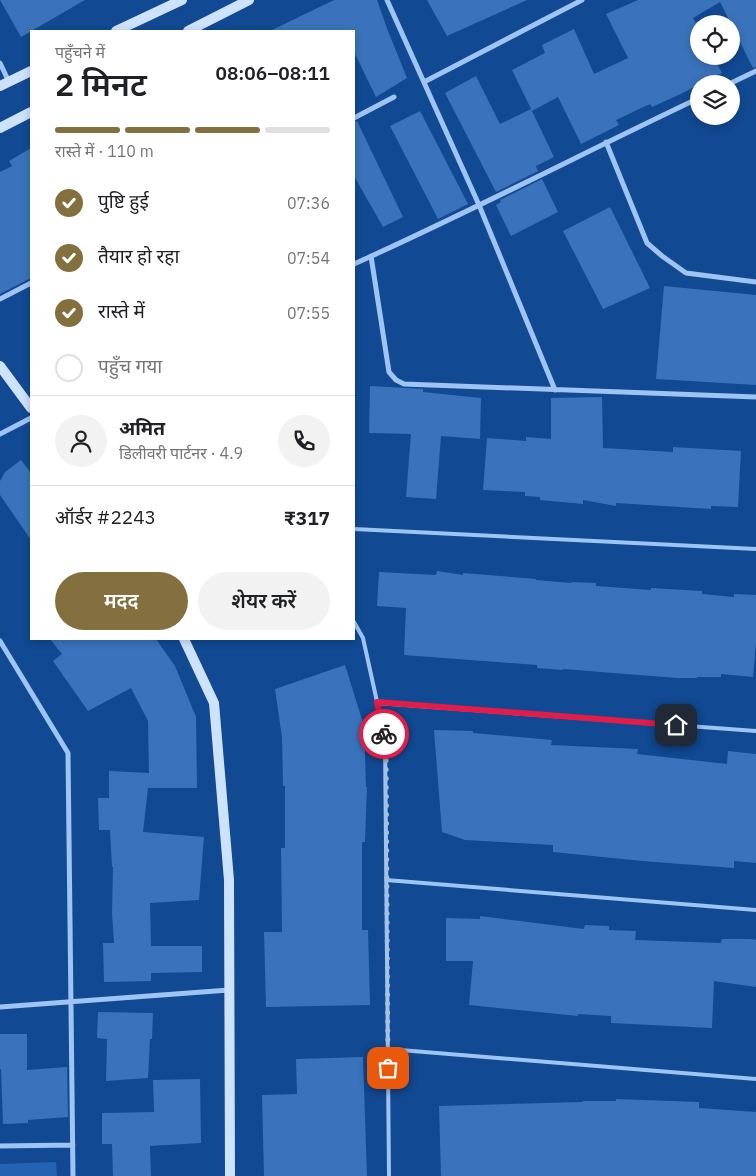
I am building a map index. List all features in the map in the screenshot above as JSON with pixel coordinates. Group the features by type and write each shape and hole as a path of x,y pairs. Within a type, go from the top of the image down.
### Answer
{"main road":[{"path":"118,30 182,0"},
{"path":"190,30 249,0"},
{"path":"4,84 30,71"},
{"path":"0,128 30,113"},
{"path":"0,366 30,407"},
{"path":"184,640 214,704 229,880 230,1176"}],"street":[{"path":"387,0 479,205 555,390"},
{"path":"424,82 582,0"},
{"path":"0,63 4,84"},
{"path":"740,79 756,71"},
{"path":"355,118 394,98"},
{"path":"355,264 690,102"},
{"path":"606,142 647,243 686,272 756,282"},
{"path":"371,256 389,372 396,380 404,384 756,397"},
{"path":"0,299 30,284"},
{"path":"0,434 30,419"},
{"path":"0,641 68,753 73,1176"},
{"path":"0,1007 230,990"},
{"path":"0,1146 73,1145"}],"lane":[{"path":"355,529 756,549"},
{"path":"355,624 363,638 386,738 389,1176"},
{"path":"377,702 756,731"},
{"path":"386,880 756,910"},
{"path":"388,1049 756,1079"}],"shaded area":[{"path":"56,1162 57,1176 0,1176 0,1164"}],"building":[{"path":"0,0 85,0 30,30 21,37"},
{"path":"334,0 377,0 407,78 376,97 355,54 355,30 272,30"},
{"path":"427,0 527,0 447,36"},
{"path":"638,0 756,0 756,67 753,68 740,42 740,15 726,15 720,2 698,15 690,15 690,65 718,65 722,73 718,75 690,75 690,89 652,107 650,104 616,120 619,125 581,144 558,97 532,111 512,70 545,53 542,45 574,29 594,74 628,58 606,14"},
{"path":"476,76 500,124 531,109 554,157 536,166 538,171 496,192 445,93"},
{"path":"420,111 468,204 438,219 390,126"},
{"path":"357,121 403,217 383,227 355,178 355,122"},
{"path":"30,149 30,279 0,294 0,172 12,166 9,161"},
{"path":"542,179 558,212 511,236 496,205 501,202 500,200"},
{"path":"610,207 650,288 603,309 563,231"},
{"path":"664,286 756,295 756,385 656,379"},
{"path":"370,386 423,389 423,392 481,398 480,439 441,436 436,499 406,497 411,434 369,433"},
{"path":"602,397 603,448 673,452 673,447 741,451 738,507 711,506 711,509 616,503 616,506 583,500 583,504 540,500 540,497 525,496 525,492 483,490 487,438 526,441 526,437 551,439 551,398"},
{"path":"21,460 30,472 30,539 0,495 0,481 5,472"},
{"path":"437,571 463,575 463,573 571,583 596,583 596,586 702,591 702,594 734,597 734,594 756,595 756,643 753,677 721,674 721,677 677,678 537,668 537,665 404,655 406,608 377,606 379,572 436,575"},
{"path":"51,640 157,640 175,666 196,717 197,788 148,788 143,832 204,837 199,900 150,903 151,946 202,946 202,972 151,973 151,981 104,982 103,943 114,943 112,913 113,867 110,830 99,830 98,798 109,798 109,771 149,773 148,721 131,688 88,711 53,661 62,654"},
{"path":"345,665 364,726 367,787 365,842 362,842 362,930 368,930 370,1005 266,1007 264,932 282,932 281,848 285,848 285,786 283,786 282,737 275,689"},
{"path":"434,730 473,731 473,733 552,740 551,745 638,749 637,754 727,764 728,751 756,754 756,863 734,861 734,868 642,861 553,852 553,845 465,840 442,832"},
{"path":"480,916 584,929 585,925 609,926 609,930 636,931 635,940 721,943 722,939 756,940 756,987 714,981 712,1028 611,1023 611,1016 578,1014 578,1016 469,1005 473,961 446,961 446,918 480,919"},
{"path":"98,1012 153,1013 148,1078 106,1081 107,1039 97,1038"},
{"path":"0,1034 27,1034 27,1070 67,1067 68,1117 28,1120 28,1123 3,1124"},
{"path":"363,1057 367,1176 264,1176 262,1095 297,1094 296,1059"},
{"path":"200,1079 201,1143 150,1146 151,1176 113,1176 112,1144 102,1144 102,1113 154,1112 153,1080"},
{"path":"616,1099 699,1102 699,1108 756,1112 756,1176 441,1176 439,1106 616,1101"}],"way so far":[{"path":"384,734 386,738 388,1068"}],"route":[{"path":"384,734 377,702 676,725"}]}
